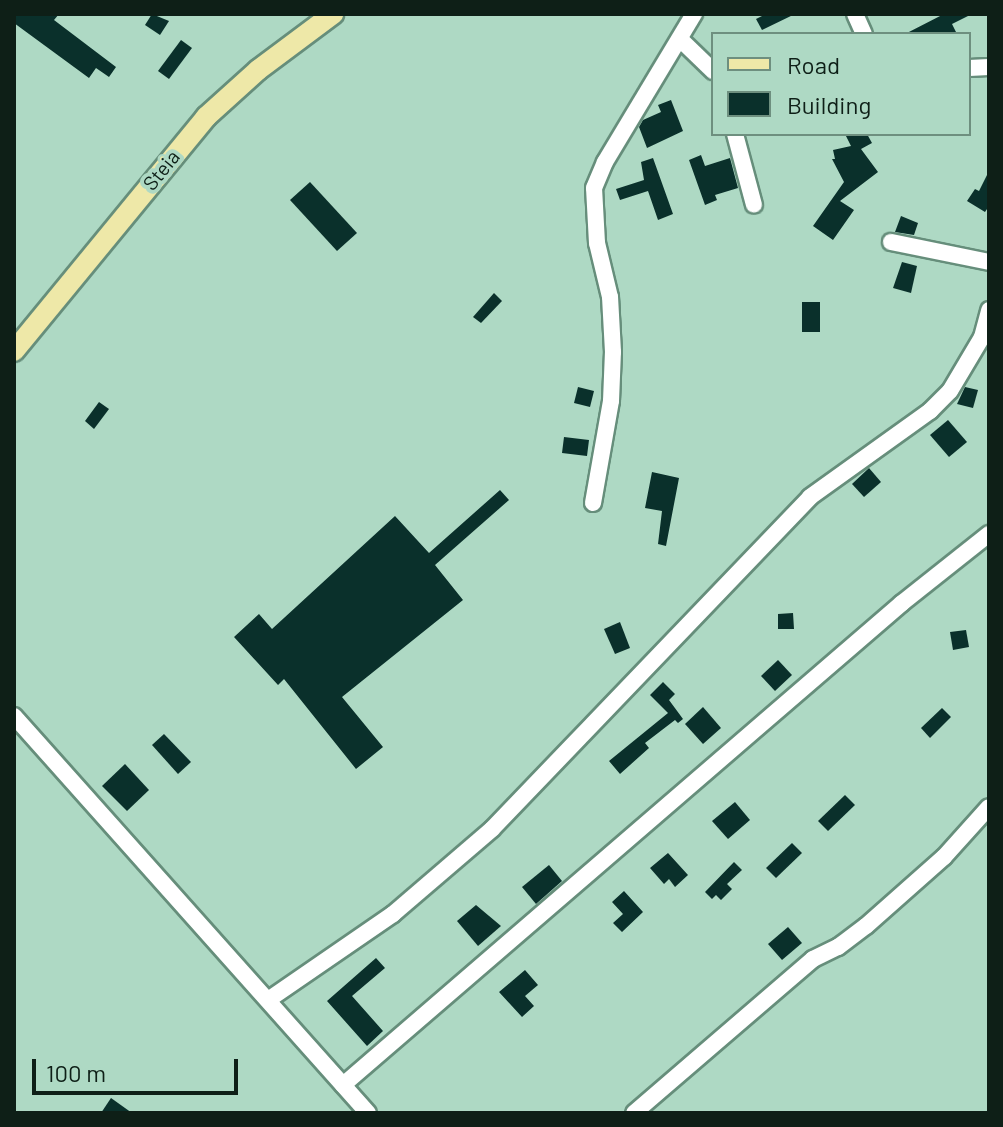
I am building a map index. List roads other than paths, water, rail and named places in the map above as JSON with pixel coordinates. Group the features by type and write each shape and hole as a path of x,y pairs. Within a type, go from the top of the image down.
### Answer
{"main road":[{"name":"Steia","path":"14,351 206,117 258,70 333,14"}],"street":[{"path":"593,503 611,401 613,352 610,297 597,243 594,188 605,162 694,14"},
{"path":"680,39 711,69"},
{"path":"736,136 754,205"},
{"path":"891,242 989,262"},
{"path":"268,1000 393,914 492,829 810,497 930,411 950,391 982,337 989,310"},
{"path":"343,1085 902,603 989,534"},
{"path":"14,716 368,1113"},
{"path":"634,1113 813,959 838,947 866,926 944,857 989,807"}]}
